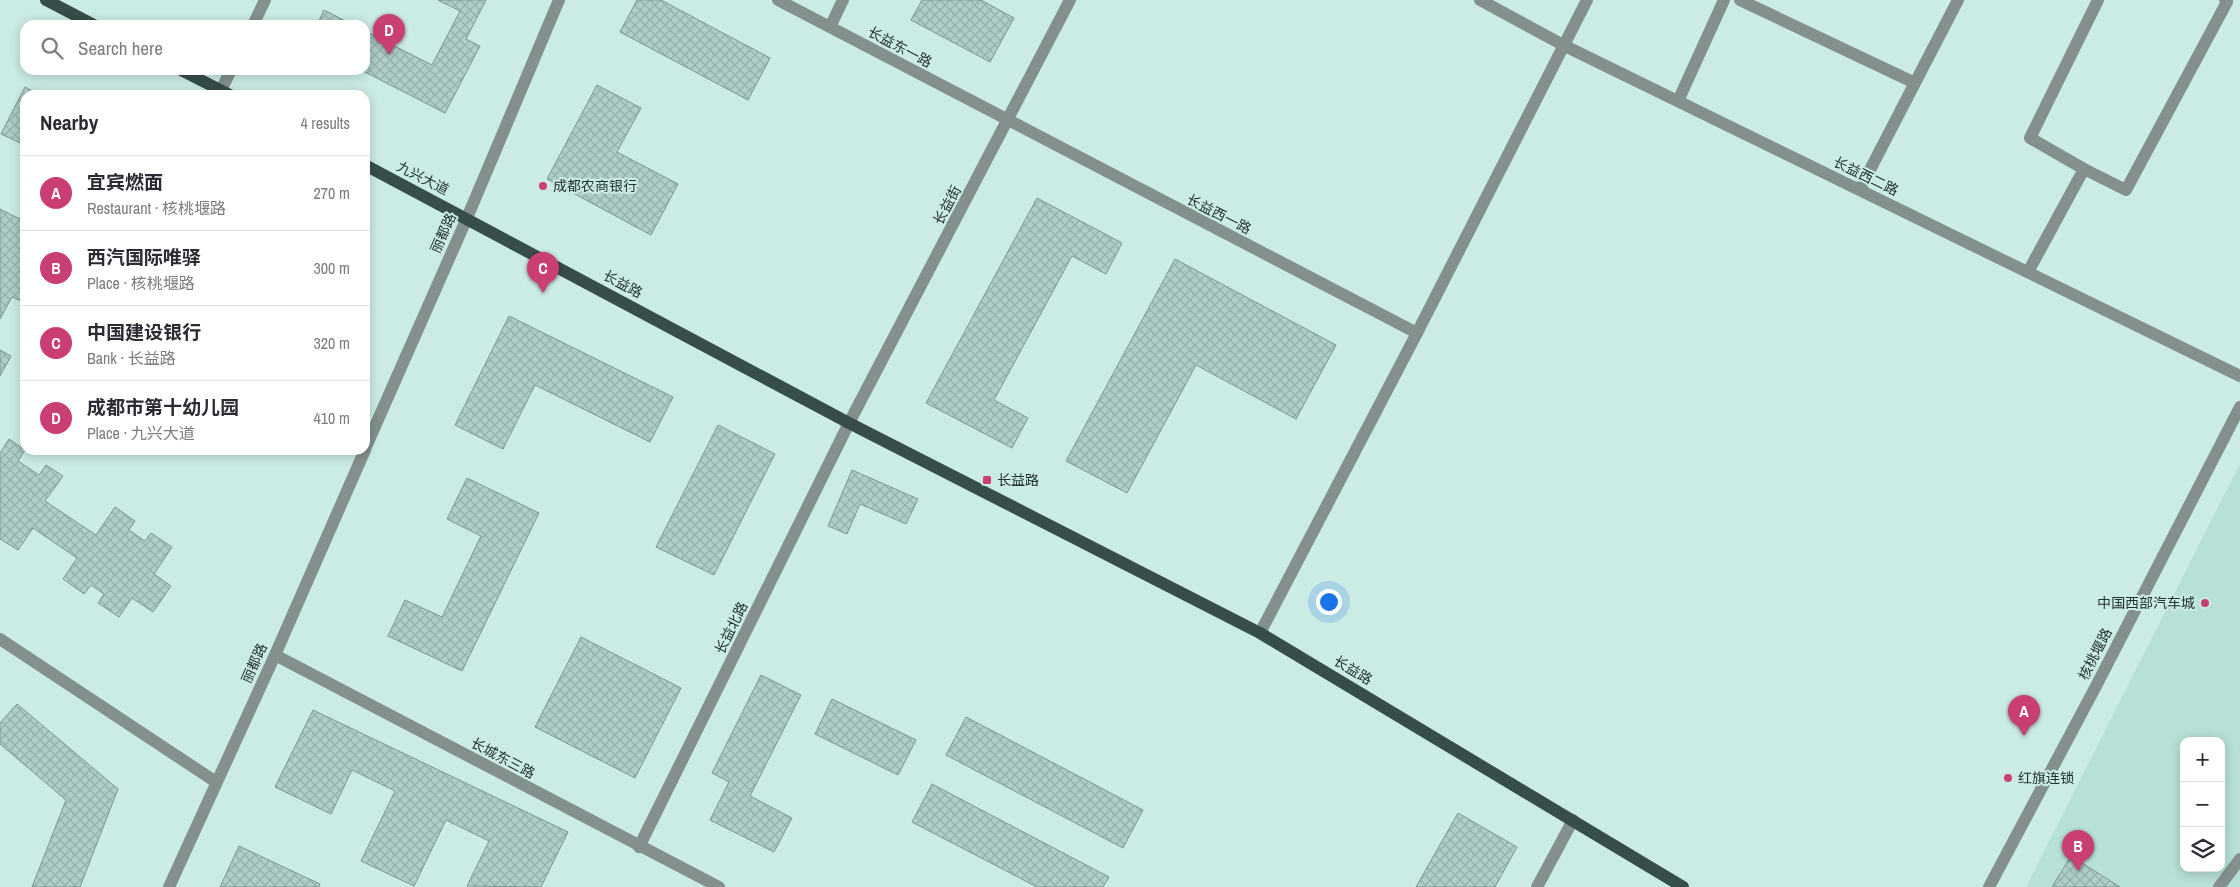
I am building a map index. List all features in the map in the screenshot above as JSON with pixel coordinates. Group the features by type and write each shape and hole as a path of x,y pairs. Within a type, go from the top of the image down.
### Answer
{"main road":[{"path":"46,0 84,20"},
{"path":"191,75 219,90"},
{"name":"九兴大道","path":"370,168 467,218"},
{"name":"长益路","path":"467,218 849,422 1260,633 1683,887"}],"street":[{"path":"255,20 265,0"},
{"name":"丽都路","path":"370,439 467,218 558,0"},
{"name":"长益东一路","path":"778,0 1008,121"},
{"path":"830,27 843,0"},
{"name":"长益街","path":"849,422 1070,0"},
{"name":"长益西二路","path":"1480,0 1566,46 2240,376"},
{"path":"1260,633 1566,46 1588,0"},
{"path":"1678,101 1724,0"},
{"path":"1740,0 1915,83"},
{"path":"1860,189 1958,0"},
{"path":"2098,0 2030,138 2084,169 2126,190 2227,2 2225,0"},
{"path":"226,90 230,75"},
{"name":"长益西一路","path":"1008,121 1417,333"},
{"path":"2028,272 2084,169"},
{"name":"核桃堰路","path":"1989,887 2100,679 2240,407"},
{"name":"长益北路","path":"640,847 849,422"},
{"name":"丽都路","path":"169,887 275,655 363,455"},
{"path":"0,639 216,782"},
{"name":"长城东三路","path":"275,655 719,887"},
{"path":"1537,887 1573,820"},
{"path":"2219,887 2240,859"}],"shaded area":[{"name":"中国西部汽车城","path":"2240,464 2240,887 2026,887"}],"building":[{"path":"438,0 486,0 466,39 480,46 445,113 370,75 370,34 432,65 460,11"},
{"path":"637,0 661,0 770,58 748,100 620,32"},
{"path":"922,0 981,0 1014,18 990,62 911,20"},
{"path":"324,10 343,20 319,20"},
{"path":"597,85 641,108 617,152 678,184 651,235 547,179"},
{"path":"20,97 20,143 1,134"},
{"path":"1037,198 1122,243 1106,274 1072,256 994,400 1028,418 1012,448 926,403"},
{"path":"0,209 20,219 20,301 12,297 0,319"},
{"path":"1175,259 1336,345 1296,419 1196,365 1127,493 1066,461"},
{"path":"509,316 673,397 650,442 535,385 503,449 455,425"},
{"path":"0,350 11,356 0,376"},
{"path":"718,425 775,454 714,575 656,547"},
{"path":"9,439 20,447 20,455 22,455 18,461 39,475 46,465 63,476 45,501 96,535 115,507 135,521 129,530 145,541 151,533 172,547 154,574 171,586 153,612 132,598 119,617 98,603 104,594 91,585 84,594 63,579 77,558 33,528 18,550 0,539 0,453"},
{"path":"852,470 918,499 906,524 860,504 847,534 828,526"},
{"path":"467,478 539,513 462,671 388,636 405,600 442,617 481,536 447,519"},
{"path":"581,637 681,688 635,778 535,727"},
{"path":"761,675 801,695 750,796 792,818 774,852 710,820 729,782 712,773"},
{"path":"832,699 916,740 898,775 815,734"},
{"path":"17,704 118,789 80,887 32,887 66,800 0,744 0,723"},
{"path":"313,710 568,832 541,887 467,886 489,841 446,820 414,886 361,861 395,791 352,770 331,814 275,787"},
{"path":"966,717 1143,810 1123,848 946,755"},
{"path":"932,784 1109,877 1103,887 1037,887 912,822"},
{"path":"1458,813 1517,847 1495,887 1416,887"},
{"path":"239,846 320,884 319,887 220,887"},
{"path":"2071,856 2120,887 2052,887"}],"place":[{"name":"成都市第十幼儿园","path":"389,55"},
{"name":"成都农商银行","path":"543,186"},
{"name":"中国建设银行","path":"543,293"},
{"name":"长益路","path":"987,480"},
{"name":"中国西部汽车城","path":"2205,603"},
{"name":"宜宾燃面","path":"2024,736"},
{"name":"红旗连锁","path":"2008,778"},
{"name":"西汽国际唯驿","path":"2078,871"}]}
